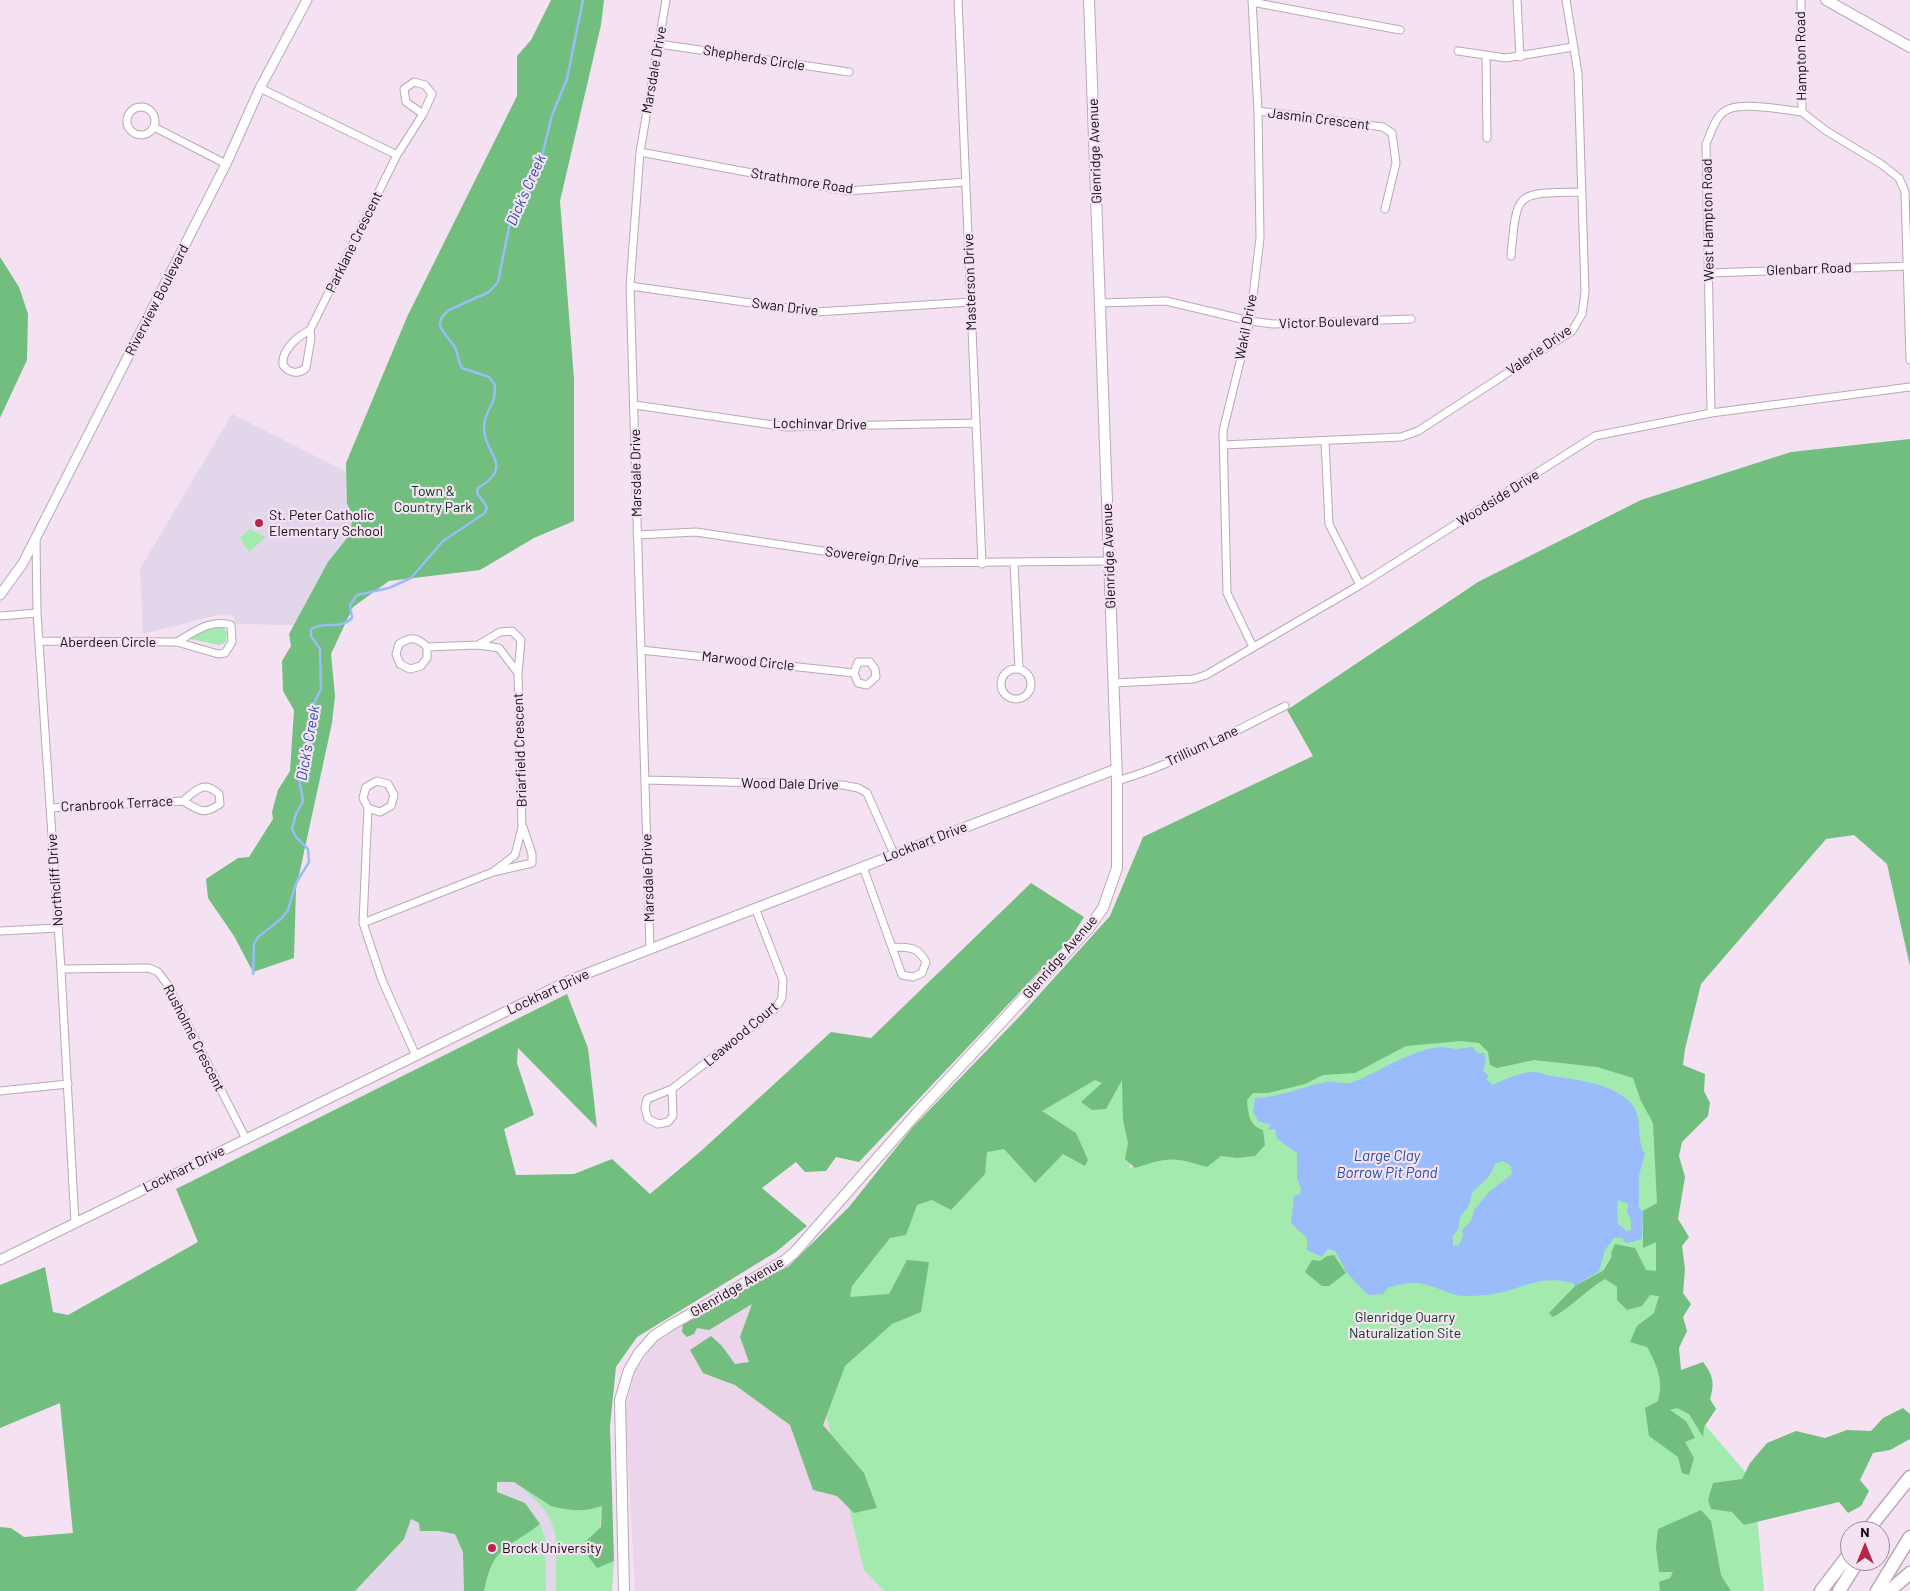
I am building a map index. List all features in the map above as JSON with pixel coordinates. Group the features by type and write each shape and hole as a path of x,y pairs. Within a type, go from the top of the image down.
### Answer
{"highway":[{"path":"1875,1521 1910,1477"},
{"path":"1882,1521 1910,1477"},
{"path":"1877,1591 1910,1536"},
{"path":"1821,1591 1840,1566"},
{"path":"1839,1591 1852,1571"},
{"path":"1889,1591 1910,1573"}],"main road":[{"name":"Glenridge Avenue","path":"624,1591 620,1400 629,1370 639,1353 654,1336 671,1325 784,1262 794,1253 916,1114 1088,929 1103,908 1116,868 1117,782 1114,683 1089,0"},
{"path":"1826,0 1910,47"}],"street":[{"name":"Riverview Boulevard","path":"0,596 23,563 226,164 260,88 307,0"},
{"name":"Marsdale Drive","path":"650,950 630,286 640,152 666,0"},
{"name":"Masterson Drive","path":"958,0 982,564"},
{"path":"1517,0 1520,57"},
{"name":"Valerie Drive","path":"1223,445 1401,437 1418,432 1572,331 1582,314 1585,292 1578,73 1566,0"},
{"name":"Hampton Road","path":"1801,0 1802,112"},
{"path":"1252,1 1400,30"},
{"name":"Wakil Drive","path":"1252,1 1258,111 1260,238 1250,321 1223,431 1223,445 1227,593 1253,647"},
{"name":"Shepherds Circle","path":"659,44 849,72"},
{"path":"1458,51 1486,56 1520,57 1573,47"},
{"path":"1486,56 1488,138"},
{"name":"Parklane Crescent","path":"310,330 312,338 306,368 298,373 289,372 283,365 284,355 302,334 310,330 397,155 422,114 432,94 425,85 414,82 404,89 406,102 422,114"},
{"path":"260,88 397,155"},
{"name":"West Hampton Road","path":"1711,413 1706,144 1718,117 1726,110 1739,106 1802,112"},
{"path":"135,109 148,109 154,116 154,127 146,134 137,135 130,129 129,115 135,109"},
{"name":"Jasmin Crescent","path":"1258,111 1383,127 1392,133 1396,163 1385,209"},
{"path":"1802,112 1825,130 1881,164 1899,178 1904,192 1910,360"},
{"path":"154,127 226,164"},
{"name":"Strathmore Road","path":"640,152 848,191 966,182"},
{"path":"1511,256 1514,218 1520,201 1531,194 1582,192"},
{"name":"Glenbarr Road","path":"1709,273 1908,266"},
{"name":"Swan Drive","path":"630,286 816,312 971,302"},
{"name":"Victor Boulevard","path":"1100,303 1166,302 1250,321 1273,324 1411,319"},
{"name":"Woodside Drive","path":"1114,683 1193,680 1206,676 1360,585 1595,436 1711,413 1910,387"},
{"name":"Lochinvar Drive","path":"635,405 787,426 976,423"},
{"path":"1325,441 1329,524 1360,585"},
{"name":"Sovereign Drive","path":"637,535 696,532 903,563 982,564 1109,561"},
{"name":"Northcliff Drive","path":"36,537 37,613 51,808 75,1223"},
{"path":"1014,563 1019,669"},
{"path":"0,616 37,613"},
{"name":"Aberdeen Circle","path":"40,641 177,642 218,654 225,653 232,642 231,625 223,623 207,625 177,642"},
{"name":"Briarfield Crescent","path":"478,645 500,632 512,631 517,633 521,640 518,673 522,826 515,854 493,872"},
{"name":"Briarfield Crescent","path":"427,647 427,658 421,666 410,669 400,664 396,654 399,644 408,638 419,639 427,647 478,645 499,648 518,673"},
{"name":"Marwood Circle","path":"641,650 854,673"},
{"path":"1019,669 1029,675 1032,686 1025,696 1014,699 1004,693 1001,682 1007,672 1019,669"},
{"name":"Trillium Lane","path":"1117,782 1142,774 1207,745 1285,706"},
{"name":"Lockhart Drive","path":"0,1260 570,980 756,910 894,854 1116,769"},
{"name":"Wood Dale Drive","path":"645,780 843,785 858,788 867,793 894,854"},
{"path":"368,808 380,812 390,806 394,794 388,784 376,781 366,787 363,798 368,808 363,923 382,980 416,1056"},
{"name":"Cranbrook Terrace","path":"51,808 183,801 201,811 209,811 220,804 219,794 211,787 198,788 183,801"},
{"name":"Briarfield Crescent","path":"363,923 493,872 532,863 532,854 522,826"},
{"path":"863,867 894,947 896,961 902,975 913,977 922,973 926,962 921,952 912,947 894,947"},
{"name":"Leawood Court","path":"672,1089 673,1116 668,1122 658,1124 648,1119 645,1108 647,1098 672,1089 776,1008 782,998 783,980 756,910"},
{"path":"0,931 58,928"},
{"name":"Rusholme Crescent","path":"61,969 149,968 158,972 167,984 246,1139"},
{"path":"0,1091 68,1084"}],"shaded area":[{"name":"St. Peter Catholic Elementary School","path":"232,414 347,472 347,504 352,513 352,533 294,625 236,624 233,615 221,614 143,634 140,569"},
{"path":"790,1268 864,1570 884,1591 635,1591 625,1407 636,1369 656,1342 667,1334"},
{"name":"Brock University","path":"510,1473 607,1496 609,1591 347,1591 407,1504"}],"green space":[{"name":"Town & Country Park","path":"551,0 604,0 601,25 560,201 574,379 574,521 534,538 480,570 389,581 353,607 331,654 335,696 332,723 296,889 294,958 253,972 234,936 208,898 206,879 238,858 249,857 273,819 272,812 278,790 290,771 294,710 283,691 282,661 291,646 289,634 328,562 351,533 352,513 347,504 346,463 407,317 517,96 517,56 531,40"},
{"path":"0,257 19,287 28,314 27,360 0,418"},
{"path":"1910,439 1910,966 1887,864 1854,835 1826,839 1701,984 1685,1049 1683,1065 1705,1074 1704,1091 1710,1103 1708,1116 1682,1142 1679,1156 1685,1177 1678,1219 1689,1237 1682,1246 1685,1269 1683,1293 1691,1304 1683,1317 1687,1331 1679,1348 1681,1370 1703,1362 1709,1371 1713,1384 1710,1399 1716,1409 1704,1427 1703,1437 1689,1414 1677,1408 1670,1410 1686,1421 1695,1438 1685,1442 1694,1458 1689,1475 1682,1473 1678,1457 1649,1436 1645,1408 1658,1401 1660,1380 1654,1360 1647,1347 1630,1342 1637,1326 1654,1313 1659,1296 1650,1295 1642,1306 1627,1310 1617,1300 1617,1287 1605,1279 1560,1313 1553,1317 1549,1313 1575,1286 1604,1270 1612,1256 1611,1253 1615,1244 1635,1248 1646,1270 1656,1271 1656,1242 1643,1248 1643,1211 1657,1203 1653,1123 1641,1101 1633,1078 1597,1067 1534,1060 1497,1068 1490,1065 1488,1052 1479,1043 1461,1041 1406,1046 1355,1073 1323,1075 1305,1084 1268,1093 1253,1093 1247,1100 1249,1114 1252,1122 1263,1130 1265,1145 1255,1156 1237,1158 1221,1156 1207,1167 1186,1161 1164,1160 1135,1168 1125,1159 1128,1143 1123,1120 1122,1080 1106,1109 1092,1110 1081,1102 1102,1083 1095,1080 1042,1111 1076,1133 1088,1160 1085,1166 1063,1154 1035,1183 1004,1149 987,1152 985,1174 951,1210 932,1200 917,1205 906,1235 890,1238 852,1286 850,1297 889,1294 907,1260 929,1262 921,1312 892,1324 845,1366 823,1425 864,1473 877,1508 854,1513 837,1496 813,1490 790,1425 735,1385 703,1373 690,1350 711,1336 722,1346 735,1364 749,1362 740,1337 752,1304 709,1330 697,1328 694,1334 687,1337 682,1332 683,1323 742,1289 789,1266 849,1207 912,1128 1019,1017 1110,916 1143,837 1313,756 1287,710 1478,582 1641,500 1791,452"},
{"path":"250,529 266,537 249,552 240,538"},
{"path":"217,626 224,628 227,634 225,643 220,645 190,639 193,634"},
{"path":"1031,883 1084,917 1070,939 859,1162 836,1157 826,1171 805,1172 796,1162 762,1188 807,1226 776,1252 637,1337 616,1367 610,1426 614,1561 597,1568 588,1556 585,1542 601,1527 602,1506 583,1510 558,1508 551,1506 514,1482 497,1482 497,1492 525,1503 540,1524 510,1544 497,1556 492,1564 484,1591 464,1591 463,1552 455,1534 438,1531 420,1531 419,1523 411,1519 404,1539 355,1591 0,1591 0,1527 11,1528 24,1537 73,1533 60,1403 0,1428 0,1285 45,1267 53,1312 68,1315 198,1242 176,1189 567,994 588,1048 597,1128 518,1048 517,1063 534,1115 504,1129 516,1175 574,1174 612,1159 650,1194 701,1151 831,1032 871,1038"},
{"name":"Glenridge Quarry Naturalization Site","path":"1665,926 1673,1388 1754,1482 1764,1591 884,1591 864,1570 790,1268 1129,1037 1130,1168 1245,1111 1242,1090"},
{"path":"1334,1255 1346,1273 1329,1286 1322,1286 1305,1272 1312,1260 1320,1261 1327,1256"},
{"path":"1903,1408 1910,1414 1910,1439 1890,1450 1873,1453 1860,1480 1869,1491 1861,1506 1848,1513 1839,1502 1744,1525 1732,1512 1711,1509 1708,1500 1713,1483 1742,1479 1750,1463 1767,1443 1796,1431 1825,1438 1847,1430 1871,1431 1883,1418"},
{"path":"514,1482 551,1506 602,1506 596,1568 614,1561 612,1591 556,1591 556,1541 554,1529 542,1506"},
{"path":"1701,1510 1711,1521 1721,1575 1731,1591 1660,1591 1659,1582 1670,1578 1673,1572 1659,1572 1656,1547 1658,1529"},
{"path":"540,1524 545,1538 546,1591 484,1591 492,1564 497,1556 503,1549"}],"water":[{"name":"Large Clay Borrow Pit Pond","path":"1473,1047 1477,1053 1484,1053 1486,1060 1483,1071 1489,1076 1486,1079 1493,1085 1517,1075 1535,1072 1604,1087 1623,1096 1631,1103 1639,1121 1640,1142 1645,1154 1639,1175 1639,1208 1643,1211 1642,1239 1629,1243 1624,1242 1623,1238 1614,1238 1605,1250 1599,1271 1575,1286 1573,1283 1560,1281 1537,1282 1495,1294 1470,1296 1456,1295 1418,1283 1406,1283 1389,1287 1383,1294 1368,1295 1347,1273 1335,1251 1328,1249 1322,1257 1307,1250 1307,1238 1291,1223 1294,1196 1300,1194 1301,1188 1297,1179 1297,1153 1277,1139 1275,1129 1267,1130 1271,1125 1258,1121 1253,1111 1255,1098 1274,1096 1326,1082 1353,1082 1408,1056 1430,1049","holes":["1503,1161 1511,1166 1512,1174 1490,1191 1474,1210 1471,1221 1462,1230 1463,1236 1459,1245 1453,1246 1453,1236 1459,1228 1460,1219 1469,1205 1473,1192 1488,1177 1495,1164","1619,1200 1628,1204 1627,1212 1631,1220 1631,1230 1627,1231 1618,1224 1617,1204"]}],"waterway":[{"name":"Dick's Creek","path":"253,974 254,944 258,937 281,919 288,910 296,883 309,862 308,849 296,837 292,829 296,814 303,801 299,778 309,749 311,709 321,689 320,649 311,636 311,629 347,622 352,618 350,605 357,595 389,588 411,578 443,541 485,513 487,507 477,493 478,488 495,473 495,459 488,445 484,426 486,416 494,399 495,385 489,377 462,368 455,348 440,325 443,315 449,310 489,292 498,282 511,217 521,194 533,179 540,164 552,115 567,79 583,0"}],"place":[{"name":"St. Peter Catholic Elementary School","path":"259,523"},
{"name":"Brock University","path":"492,1548"}]}
